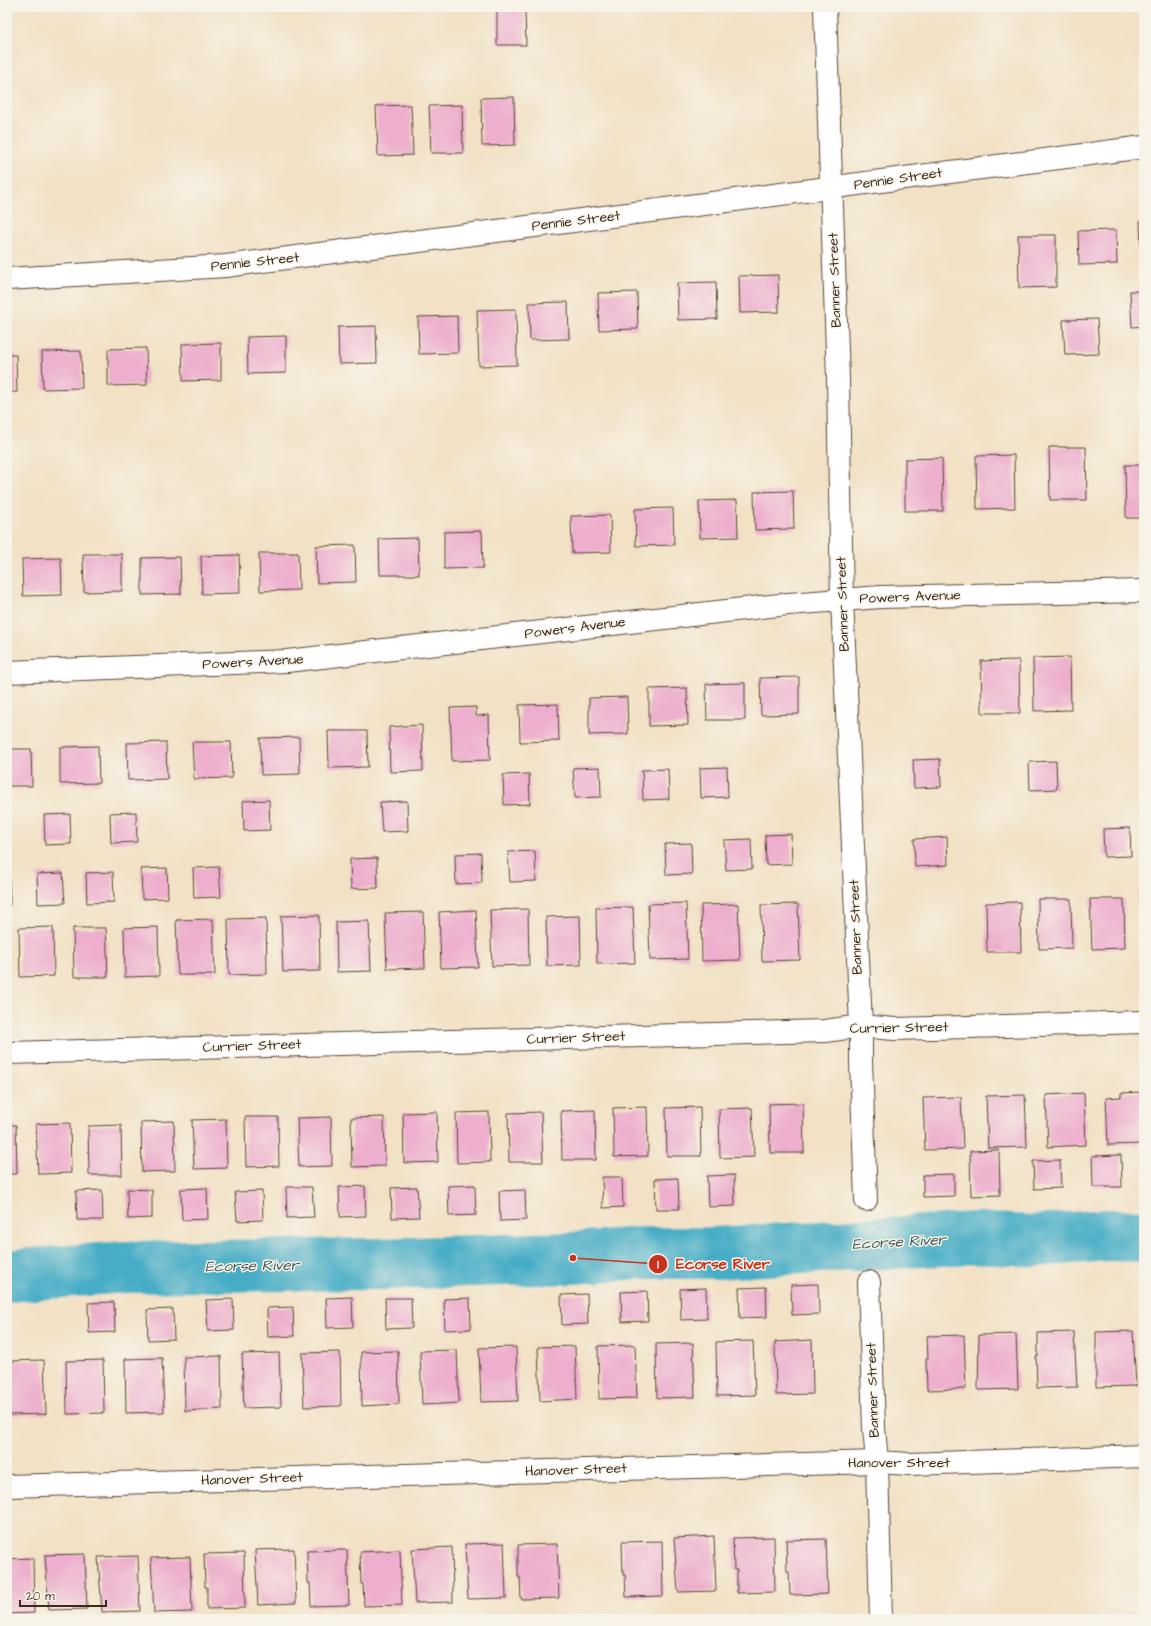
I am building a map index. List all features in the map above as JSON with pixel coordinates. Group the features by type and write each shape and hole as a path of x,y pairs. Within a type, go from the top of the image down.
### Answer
{"street":[{"name":"Banner Street","path":"825,7 838,379 842,600 861,1026 866,1200"},
{"name":"Pennie Street","path":"7,279 226,266 1144,147"},
{"name":"Powers Avenue","path":"7,672 287,661 788,604 896,596 1144,591"},
{"name":"Currier Street","path":"7,1053 825,1031 861,1026 894,1029 1144,1022"},
{"name":"Banner Street","path":"869,1282 874,1428 877,1462 881,1619"},
{"name":"Hanover Street","path":"7,1486 877,1462 908,1464 1144,1456"}],"building":[{"path":"525,10 526,45 497,45 497,11"},
{"path":"514,97 515,145 482,146 481,98"},
{"path":"411,105 413,155 378,156 376,106"},
{"path":"462,105 463,153 431,153 429,106"},
{"path":"1140,221 1144,221 1144,255 1141,255"},
{"path":"1116,230 1117,264 1079,265 1078,231"},
{"path":"1018,235 1056,235 1056,287 1019,288"},
{"path":"778,275 779,312 740,313 739,276"},
{"path":"716,282 717,319 678,320 677,283"},
{"path":"1130,291 1144,291 1144,326 1132,327"},
{"path":"637,292 638,329 599,330 598,293"},
{"path":"568,302 569,339 530,340 529,303"},
{"path":"516,309 517,365 479,366 477,310"},
{"path":"457,316 458,353 419,354 418,317"},
{"path":"1097,319 1099,354 1065,355 1063,320"},
{"path":"376,326 377,363 339,364 338,327"},
{"path":"286,336 286,373 248,374 247,337"},
{"path":"221,343 221,380 183,381 182,344"},
{"path":"146,348 147,385 108,386 108,349"},
{"path":"81,351 82,388 43,389 42,352"},
{"path":"7,355 16,355 17,392 7,392"},
{"path":"1049,447 1086,447 1087,500 1050,500"},
{"path":"1014,455 1015,508 977,509 976,456"},
{"path":"942,458 943,511 905,511 905,459"},
{"path":"1125,465 1144,465 1144,518 1126,518"},
{"path":"793,491 794,529 755,530 754,492"},
{"path":"737,500 738,537 700,538 699,501"},
{"path":"673,508 674,545 636,546 635,509"},
{"path":"610,515 611,552 572,553 571,516"},
{"path":"482,531 483,568 444,569 444,532"},
{"path":"418,538 419,575 380,575 379,539"},
{"path":"355,545 356,582 317,583 316,546"},
{"path":"259,553 298,553 299,590 260,591"},
{"path":"83,554 122,554 122,591 84,592"},
{"path":"239,555 240,593 202,594 201,556"},
{"path":"180,557 181,594 142,595 142,558"},
{"path":"61,558 62,595 23,596 22,559"},
{"path":"1070,657 1071,710 1034,711 1033,658"},
{"path":"1019,660 1020,713 982,713 981,661"},
{"path":"799,677 799,714 761,715 760,678"},
{"path":"745,683 745,720 707,720 706,684"},
{"path":"687,688 688,725 649,726 649,689"},
{"path":"627,697 628,734 589,735 589,698"},
{"path":"558,704 559,741 520,742 519,705"},
{"path":"476,707 476,716 489,715 490,760 452,761 450,708"},
{"path":"422,725 423,771 390,772 389,727"},
{"path":"328,731 367,731 368,767 329,768"},
{"path":"299,737 300,774 261,775 260,738"},
{"path":"166,742 167,779 128,780 127,743"},
{"path":"192,742 231,742 232,778 194,779"},
{"path":"98,746 99,783 60,784 60,747"},
{"path":"7,749 31,749 32,786 7,786"},
{"path":"940,759 941,787 914,788 913,760"},
{"path":"1056,761 1057,789 1030,790 1029,762"},
{"path":"600,767 601,797 575,798 573,768"},
{"path":"727,767 728,797 701,798 700,768"},
{"path":"668,769 669,799 643,800 642,770"},
{"path":"529,774 530,804 504,805 503,775"},
{"path":"269,800 270,830 244,831 243,801"},
{"path":"407,801 408,831 382,832 380,802"},
{"path":"136,812 137,842 111,843 110,813"},
{"path":"70,814 71,844 45,845 44,815"},
{"path":"1130,828 1131,856 1104,857 1103,829"},
{"path":"791,834 792,864 766,865 765,835"},
{"path":"947,837 948,865 915,867 914,839"},
{"path":"751,839 752,869 726,870 724,840"},
{"path":"691,843 692,874 666,875 665,844"},
{"path":"535,851 536,881 510,882 508,852"},
{"path":"481,853 482,883 456,884 455,854"},
{"path":"377,858 378,888 351,889 350,859"},
{"path":"219,867 221,897 194,898 193,868"},
{"path":"167,868 168,898 142,899 141,869"},
{"path":"113,872 114,902 87,903 86,873"},
{"path":"63,873 65,903 38,904 37,874"},
{"path":"7,875 9,875 10,905 7,905"},
{"path":"1140,893 1144,893 1144,950 1142,950"},
{"path":"1038,899 1071,899 1072,948 1039,949"},
{"path":"1090,899 1124,899 1125,948 1092,949"},
{"path":"1020,902 1021,952 987,952 986,903"},
{"path":"686,903 688,959 650,960 648,904"},
{"path":"738,904 740,960 702,961 701,905"},
{"path":"798,904 800,960 762,961 761,905"},
{"path":"633,907 635,963 597,964 596,908"},
{"path":"528,909 529,965 492,966 490,910"},
{"path":"476,910 478,967 441,968 439,912"},
{"path":"423,912 425,968 387,969 385,913"},
{"path":"319,915 320,971 283,972 281,916"},
{"path":"580,916 581,965 547,966 546,917"},
{"path":"266,918 267,974 229,975 228,919"},
{"path":"213,919 215,975 178,975 176,920"},
{"path":"369,921 371,971 337,972 336,922"},
{"path":"53,927 54,976 20,977 19,928"},
{"path":"158,927 159,976 125,977 124,928"},
{"path":"73,928 106,928 108,977 74,977"},
{"path":"1144,1092 1144,1144 1108,1145 1106,1098 1121,1097 1121,1093"},
{"path":"1084,1093 1086,1145 1048,1147 1046,1095"},
{"path":"1025,1095 1027,1147 988,1148 986,1096"},
{"path":"961,1097 963,1149 925,1150 923,1098"},
{"path":"803,1103 804,1153 770,1153 769,1104"},
{"path":"647,1107 648,1156 614,1157 613,1108"},
{"path":"700,1107 701,1156 667,1156 666,1108"},
{"path":"752,1108 754,1157 720,1158 719,1109"},
{"path":"595,1110 596,1160 562,1160 561,1111"},
{"path":"437,1112 438,1162 404,1163 403,1113"},
{"path":"489,1112 490,1162 457,1163 456,1113"},
{"path":"541,1112 543,1162 509,1162 508,1113"},
{"path":"245,1117 278,1117 279,1166 246,1167"},
{"path":"331,1117 332,1166 299,1167 297,1118"},
{"path":"384,1117 385,1166 352,1167 351,1118"},
{"path":"226,1119 227,1168 194,1169 192,1120"},
{"path":"174,1121 175,1171 142,1172 141,1122"},
{"path":"70,1123 71,1173 38,1174 36,1124"},
{"path":"7,1125 16,1125 17,1174 7,1174"},
{"path":"121,1125 122,1175 89,1175 88,1126"},
{"path":"999,1150 1000,1195 971,1196 970,1151"},
{"path":"1121,1155 1122,1187 1093,1187 1092,1156"},
{"path":"1060,1160 1061,1188 1034,1189 1033,1161"},
{"path":"954,1174 954,1196 923,1197 923,1175"},
{"path":"734,1175 735,1206 708,1207 707,1176"},
{"path":"602,1177 622,1177 623,1207 603,1208"},
{"path":"678,1178 679,1209 656,1209 655,1179"},
{"path":"475,1185 476,1215 449,1216 448,1186"},
{"path":"365,1186 366,1216 340,1217 339,1187"},
{"path":"286,1187 312,1187 314,1217 287,1218"},
{"path":"417,1187 419,1217 392,1218 391,1188"},
{"path":"207,1188 208,1219 182,1220 181,1189"},
{"path":"127,1189 152,1190 152,1218 128,1219"},
{"path":"102,1190 103,1220 77,1220 76,1191"},
{"path":"525,1190 526,1220 500,1221 499,1191"},
{"path":"262,1191 263,1220 237,1221 235,1192"},
{"path":"818,1284 819,1314 792,1315 791,1285"},
{"path":"766,1287 767,1317 740,1318 739,1288"},
{"path":"706,1288 707,1319 681,1320 680,1289"},
{"path":"647,1291 648,1321 622,1322 621,1292"},
{"path":"587,1294 588,1324 562,1325 561,1295"},
{"path":"352,1297 353,1327 327,1328 326,1298"},
{"path":"385,1298 411,1298 412,1328 386,1329"},
{"path":"470,1298 471,1329 445,1330 444,1299"},
{"path":"233,1299 234,1330 208,1331 206,1300"},
{"path":"114,1302 115,1332 89,1333 88,1303"},
{"path":"293,1307 294,1336 268,1337 267,1308"},
{"path":"173,1309 174,1339 148,1340 147,1310"},
{"path":"1133,1331 1136,1386 1096,1387 1096,1332"},
{"path":"1074,1332 1077,1387 1037,1388 1036,1356 1038,1356 1038,1333"},
{"path":"1016,1334 1018,1389 978,1390 979,1335"},
{"path":"964,1335 966,1389 927,1390 927,1336"},
{"path":"812,1340 813,1394 776,1395 775,1342"},
{"path":"753,1341 755,1395 717,1396 716,1342"},
{"path":"693,1343 695,1397 657,1398 656,1344"},
{"path":"635,1345 637,1398 599,1399 598,1346"},
{"path":"575,1346 577,1399 540,1401 538,1347"},
{"path":"516,1347 518,1401 481,1402 479,1348"},
{"path":"457,1350 459,1403 422,1405 420,1351"},
{"path":"398,1351 399,1404 362,1406 361,1352"},
{"path":"340,1352 341,1406 304,1407 302,1353"},
{"path":"279,1353 281,1407 244,1408 242,1354"},
{"path":"221,1356 222,1409 185,1411 184,1357"},
{"path":"162,1358 164,1412 126,1413 125,1359"},
{"path":"44,1360 46,1414 9,1415 7,1361"},
{"path":"103,1360 104,1413 67,1414 66,1361"},
{"path":"714,1536 716,1591 678,1592 674,1538"},
{"path":"774,1537 775,1592 737,1593 737,1570 734,1570 733,1538"},
{"path":"826,1539 828,1594 790,1595 789,1572 787,1572 786,1540"},
{"path":"662,1541 663,1596 626,1597 625,1575 623,1575 622,1542"},
{"path":"504,1543 506,1598 468,1599 465,1544"},
{"path":"557,1544 559,1598 521,1599 520,1577 518,1577 518,1545"},
{"path":"452,1547 453,1602 415,1603 412,1549"},
{"path":"294,1549 296,1603 258,1605 255,1550"},
{"path":"347,1550 349,1605 311,1606 310,1583 308,1583 307,1551"},
{"path":"400,1550 402,1605 364,1606 363,1584 361,1584 360,1552"},
{"path":"244,1553 245,1608 207,1609 204,1554"},
{"path":"85,1554 87,1609 49,1610 45,1555"},
{"path":"138,1556 140,1611 102,1612 98,1557"},
{"path":"190,1557 192,1612 154,1613 151,1558"},
{"path":"33,1558 34,1613 7,1614 7,1559"},
{"path":"1136,1615 1136,1619 1107,1619 1106,1616"}],"waterway":[{"name":"Ecorse River","path":"7,1276 126,1267 378,1264 573,1258 640,1253 715,1253 975,1238 1034,1241 1109,1235 1144,1236"}],"place":[{"name":"Ecorse River","path":"573,1258"}]}
